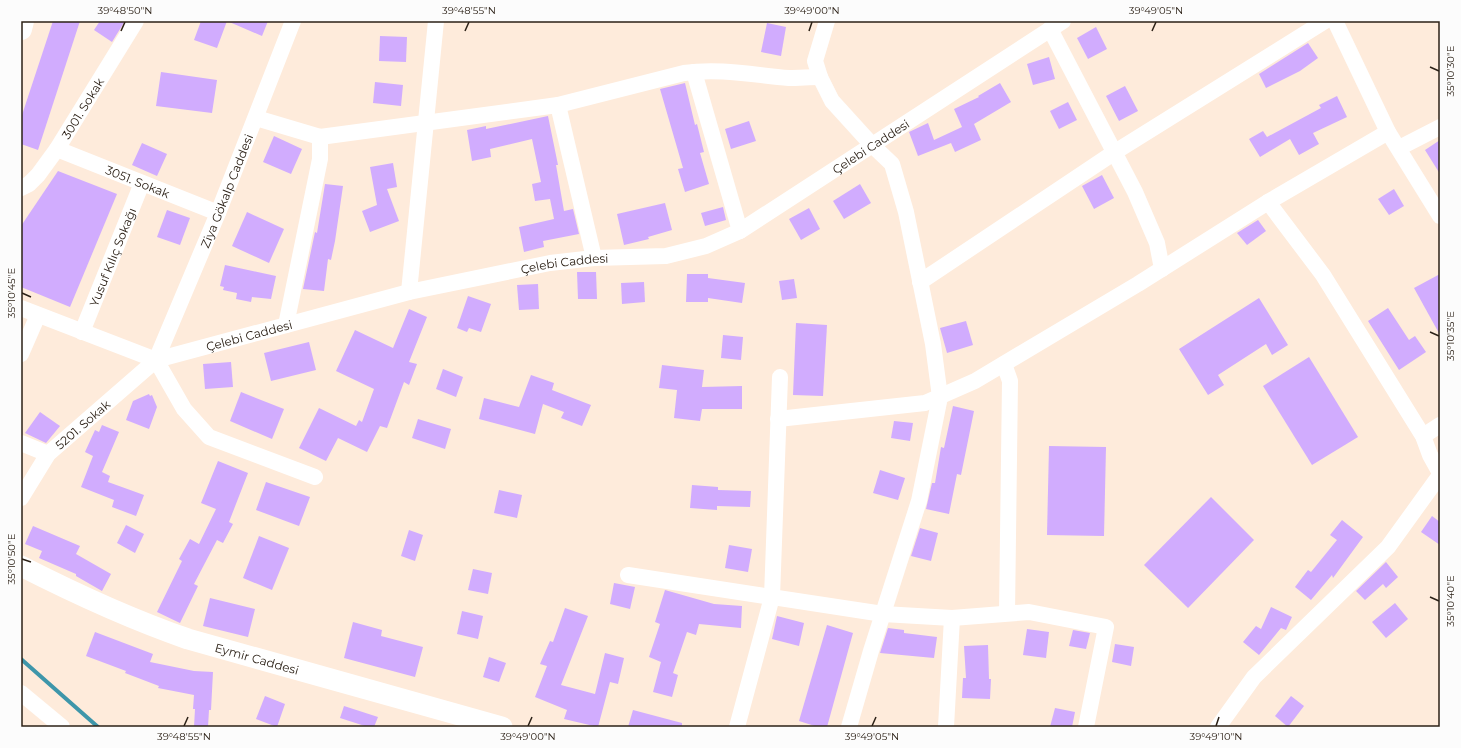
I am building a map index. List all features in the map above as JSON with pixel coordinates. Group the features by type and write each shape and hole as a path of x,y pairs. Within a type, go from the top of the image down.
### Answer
{"highway":[{"path":"21,29 23,21"}],"main road":[{"name":"Eymir Caddesi","path":"21,566 85,598 139,622 188,639 502,727"}],"street":[{"name":"3001. Sokak","path":"21,188 29,184 38,175 57,149 136,21"},
{"name":"Ziya Gökalp Caddesi","path":"156,360 218,213 293,21"},
{"path":"409,292 436,21"},
{"path":"827,21 816,61 820,77 832,101 872,145 892,164 906,212 933,344 940,398 919,501 849,727"},
{"path":"920,282 1114,152 1325,21"},
{"path":"1335,21 1388,132 1440,216"},
{"path":"1056,25 1114,152 1135,192 1157,244 1162,269"},
{"name":"Çelebi Caddesi","path":"156,360 409,292 550,262 594,258 666,256 706,246 740,230 1056,25"},
{"path":"256,118 320,137 558,105 694,72 716,70 789,78 820,77"},
{"path":"694,72 740,230"},
{"path":"558,105 594,258"},
{"path":"1399,148 1440,127"},
{"path":"778,419 925,402 940,398 975,381 1004,364 1162,269 1268,202 1388,132"},
{"path":"286,325 320,159 320,137"},
{"name":"3051. Sokak","path":"57,149 218,213"},
{"name":"Yusuf Kılıç Sokağı","path":"82,332 142,183"},
{"path":"1218,727 1254,677 1388,547 1440,474 1430,455 1423,436 1323,275 1268,202"},
{"path":"21,308 156,360 184,409 209,437 315,477"},
{"path":"21,354 38,315"},
{"name":"5201. Sokak","path":"21,498 48,454 156,360"},
{"path":"1004,364 1010,381 1007,613"},
{"path":"737,727 772,597 780,377"},
{"path":"1423,436 1440,425"},
{"path":"21,443 48,454"},
{"path":"628,575 883,614 952,618 1029,612 1106,627 1086,727"},
{"path":"946,727 952,618"},
{"path":"21,693 62,727"}],"building":[{"path":"53,21 80,21 38,150 21,144 21,118"},
{"path":"100,21 125,21 112,42 94,30"},
{"path":"201,21 227,21 217,48 194,40"},
{"path":"227,21 268,21 262,36"},
{"path":"767,23 786,27 781,56 761,52"},
{"path":"1096,27 1107,49 1088,59 1077,38"},
{"path":"380,36 407,37 406,62 379,61"},
{"path":"1308,43 1318,58 1300,71 1266,88 1259,74"},
{"path":"1049,57 1055,79 1033,85 1027,64"},
{"path":"161,72 217,80 212,113 156,106"},
{"path":"375,82 403,85 401,106 373,103"},
{"path":"685,83 695,125 697,124 704,152 700,153 709,184 685,192 678,169 683,168 660,89"},
{"path":"1000,83 1011,102 974,124 981,140 955,152 951,143 918,156 909,132 928,123 934,140 962,127 954,109 979,97 978,96"},
{"path":"1125,86 1138,111 1119,121 1106,96"},
{"path":"1337,96 1347,117 1313,133 1319,144 1299,155 1290,139 1260,157 1249,139 1263,131 1267,137 1321,108 1319,105"},
{"path":"1068,102 1077,120 1059,129 1050,111"},
{"path":"548,116 558,165 556,165 564,211 573,209 579,234 543,241 544,247 524,252 519,227 554,219 550,199 535,201 532,184 541,182 532,139 490,149 491,157 472,161 467,130 486,126 486,129"},
{"path":"749,121 756,141 731,149 725,129"},
{"path":"274,136 302,149 291,174 263,162"},
{"path":"1440,140 1440,174 1425,150"},
{"path":"142,143 167,154 157,176 132,165"},
{"path":"393,163 397,187 387,189 399,221 370,232 362,211 377,205 370,167"},
{"path":"58,171 117,194 70,307 21,287 21,226"},
{"path":"1102,175 1114,198 1094,209 1082,186"},
{"path":"325,184 343,186 335,241 331,260 328,259 324,291 303,289 315,232 317,233"},
{"path":"860,184 871,203 844,219 833,201"},
{"path":"1394,189 1404,206 1389,215 1378,199"},
{"path":"665,203 672,230 648,237 649,239 624,245 617,214"},
{"path":"723,207 726,220 705,226 701,213"},
{"path":"809,208 820,229 801,240 789,219"},
{"path":"167,210 190,218 180,245 157,237"},
{"path":"247,212 284,229 269,263 232,246"},
{"path":"1258,220 1266,231 1247,245 1237,233"},
{"path":"225,265 276,276 271,299 252,297 251,302 236,299 237,293 223,290 224,287 220,286"},
{"path":"577,272 596,272 597,299 578,299"},
{"path":"687,274 708,274 708,278 745,283 742,303 708,298 708,302 686,302"},
{"path":"1440,274 1440,335 1414,288"},
{"path":"794,279 797,298 782,300 779,281"},
{"path":"644,282 645,302 622,304 621,283"},
{"path":"538,284 539,309 519,310 517,285"},
{"path":"468,296 491,304 481,332 469,328 467,332 457,328"},
{"path":"1259,298 1288,345 1272,355 1266,344 1218,375 1224,385 1208,395 1179,349"},
{"path":"1388,308 1409,340 1415,336 1426,352 1399,370 1368,321"},
{"path":"409,309 427,317 409,362 417,364 409,385 404,382 387,428 380,426 367,452 338,438 326,461 299,448 319,408 356,426 359,420 362,422 374,389 336,371 355,330 393,348"},
{"path":"966,321 973,345 947,353 940,328"},
{"path":"796,323 827,325 823,396 793,395"},
{"path":"723,335 743,337 741,360 721,358"},
{"path":"309,342 316,370 271,381 264,353"},
{"path":"1309,357 1358,437 1312,465 1263,386"},
{"path":"231,362 233,387 205,389 203,364"},
{"path":"662,365 704,370 702,387 742,386 742,409 702,409 700,421 674,418 677,390 659,388"},
{"path":"443,369 463,377 456,397 436,389"},
{"path":"531,375 554,383 552,390 591,405 582,426 561,418 564,412 543,404 535,434 479,419 484,398 519,407"},
{"path":"241,392 284,409 272,439 230,421"},
{"path":"149,394 150,396 152,395 157,407 149,429 126,420 133,401"},
{"path":"953,406 974,411 961,475 957,474 949,514 926,509 932,483 935,483 941,447 944,448"},
{"path":"40,412 60,426 46,443 25,433"},
{"path":"418,419 451,429 445,449 412,438"},
{"path":"894,421 913,423 910,441 891,438"},
{"path":"102,425 119,432 102,472 110,476 108,482 144,495 136,516 112,507 114,500 81,487 93,456 85,452 95,430 99,432"},
{"path":"1049,446 1106,447 1104,536 1047,535"},
{"path":"218,461 248,473 229,522 233,524 223,543 217,540 194,584 198,586 180,623 157,612 182,561 179,559 190,539 199,544 216,509 201,503"},
{"path":"880,470 905,478 898,500 873,493"},
{"path":"266,482 310,497 299,526 256,510"},
{"path":"692,485 718,487 718,490 751,491 750,507 717,506 717,510 690,508"},
{"path":"499,490 522,495 517,518 494,513"},
{"path":"1211,497 1254,540 1188,608 1144,565"},
{"path":"1432,516 1440,522 1440,545 1421,532"},
{"path":"1342,520 1363,537 1333,578 1332,575 1311,600 1295,587 1308,570 1311,572 1337,540 1330,535"},
{"path":"126,525 144,534 135,553 117,543"},
{"path":"33,526 80,546 76,554 111,574 102,591 76,576 76,574 39,558 42,551 25,544"},
{"path":"920,528 938,533 931,561 911,556"},
{"path":"409,530 423,535 415,561 401,556"},
{"path":"259,536 289,548 272,590 243,578"},
{"path":"729,545 752,549 748,572 725,568"},
{"path":"1386,562 1398,577 1386,588 1383,584 1365,600 1356,591"},
{"path":"473,569 492,573 488,594 468,590"},
{"path":"614,583 635,587 630,609 610,604"},
{"path":"665,590 714,604 742,606 741,628 699,624 696,635 687,632 673,673 678,675 672,697 653,692 661,662 649,657 660,624 655,622"},
{"path":"210,598 255,609 248,637 203,626"},
{"path":"1395,603 1408,619 1386,638 1372,622"},
{"path":"1271,607 1292,617 1286,630 1281,628 1259,655 1243,642 1256,626 1261,629"},
{"path":"565,608 588,616 561,685 595,694 605,653 624,658 618,684 610,682 598,727 564,719 567,710 535,697 547,666 540,664 550,641 553,642"},
{"path":"462,611 483,616 478,639 457,634"},
{"path":"777,616 804,623 799,646 772,639"},
{"path":"353,622 382,630 381,636 423,647 415,677 344,658"},
{"path":"827,625 853,633 827,727 818,727 799,721"},
{"path":"888,628 904,630 904,633 937,637 934,658 880,653"},
{"path":"1027,629 1049,632 1046,658 1023,655"},
{"path":"1073,630 1090,633 1086,649 1069,646"},
{"path":"95,632 153,654 150,662 194,671 213,672 211,710 209,710 208,727 194,727 194,695 158,688 159,686 125,673 126,671 86,656"},
{"path":"1115,644 1134,647 1131,666 1112,662"},
{"path":"988,645 989,679 991,679 990,699 962,698 963,678 966,678 964,646"},
{"path":"489,657 506,663 499,682 483,677"},
{"path":"265,696 285,704 277,727 256,719"},
{"path":"1291,696 1304,706 1288,727 1275,716"},
{"path":"344,706 378,717 374,727 368,727 340,718"},
{"path":"1055,708 1075,712 1072,727 1050,727"},
{"path":"633,710 682,723 682,727 628,727"}],"waterway":[{"path":"21,659 98,727"}]}
